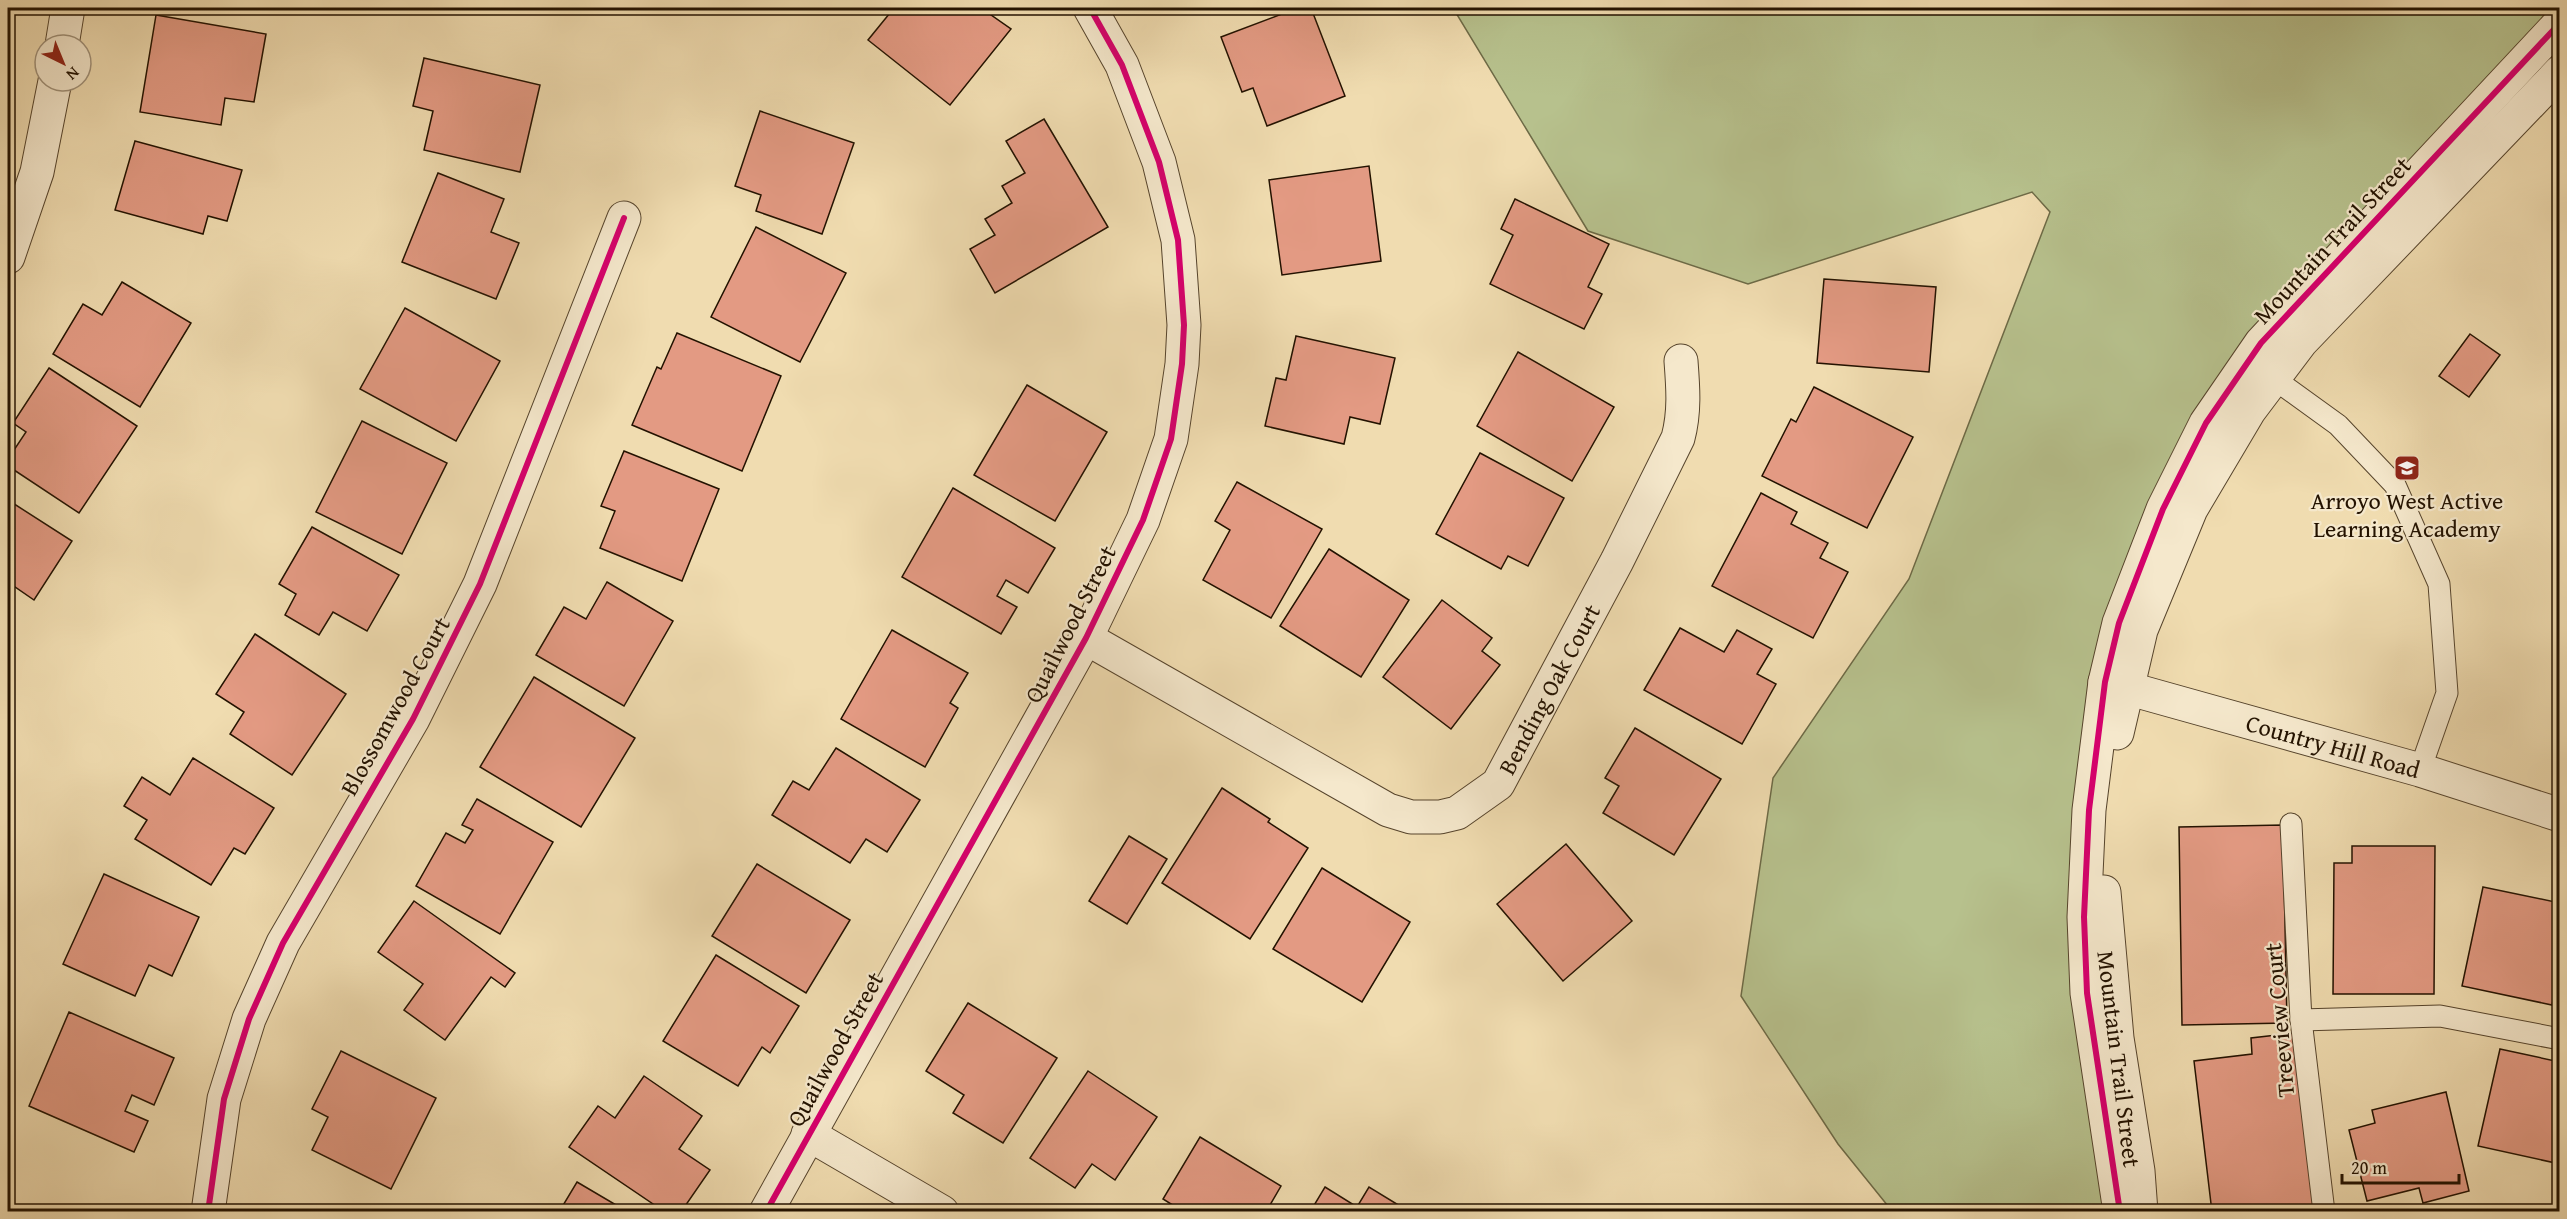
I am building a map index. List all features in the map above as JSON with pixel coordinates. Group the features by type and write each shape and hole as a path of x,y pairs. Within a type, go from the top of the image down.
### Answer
{"street":[{"path":"64,33 68,8"},
{"name":"Quailwood Street","path":"766,1212 1086,638 1143,520 1171,439 1182,364 1184,325 1178,240 1160,162 1122,65 1090,8"},
{"name":"Mountain Trail Street","path":"2141,1212 2138,1171 2117,1038 2103,882 2116,740 2118,622 2163,508 2206,423 2254,352 2559,22"},
{"name":"Mountain Trail Street","path":"2120,1212 2087,993 2084,917 2089,810 2116,684 2191,509 2249,411 2301,342 2559,72"},
{"path":"8,257 37,172 53,93"},
{"name":"Blossomwood Court","path":"208,1212 224,1099 249,1019 283,943 413,719 480,584 624,218"},
{"name":"Bending Oak Court","path":"1086,638 1388,810 1411,817 1440,817 1457,813 1498,784 1617,561 1678,438 1682,424 1681,361"},
{"name":"Country Hill Road","path":"2116,684 2283,734 2420,770 2559,814"},
{"path":"808,1134 942,1212"}],"lane":[{"path":"2273,378 2338,425 2395,485 2439,584 2447,693 2420,770"},
{"name":"Treeview Court","path":"2291,824 2301,1020 2324,1212"},
{"path":"2301,1020 2440,1016 2559,1039"}],"green space":[{"path":"1453,8 2559,8 2261,343 2089,810 2120,1211 1892,1211 1838,1144 1741,996 1773,778 1909,579 2050,212 2032,192 1748,284 1588,231"}],"building":[{"path":"894,8 981,8 1011,29 950,105 868,40"},
{"path":"1298,8 1311,8 1345,96 1267,126 1253,88 1242,92 1221,37"},
{"path":"156,15 266,34 254,102 225,98 221,125 140,112"},
{"path":"424,58 540,85 520,172 424,150 433,111 413,106"},
{"path":"760,111 854,143 822,234 756,211 761,195 735,186"},
{"path":"1044,119 1108,227 995,293 970,249 995,235 985,219 1012,203 1002,186 1025,173 1006,141"},
{"path":"135,141 242,170 227,221 208,216 203,234 115,210"},
{"path":"1369,166 1381,261 1282,275 1269,180"},
{"path":"438,173 504,199 491,232 519,243 496,299 402,262"},
{"path":"1515,199 1609,244 1588,287 1602,294 1584,329 1490,284 1513,235 1501,229"},
{"path":"756,227 846,273 800,362 711,317"},
{"path":"1824,279 1936,287 1929,372 1817,363"},
{"path":"122,282 191,323 140,407 53,354 83,304 102,315"},
{"path":"405,308 500,361 456,441 360,389"},
{"path":"677,333 781,376 742,471 632,425 657,367 661,369"},
{"path":"2470,334 2500,355 2469,397 2439,376"},
{"path":"1296,336 1395,358 1380,424 1350,417 1344,444 1265,426 1276,378 1286,380"},
{"path":"1518,352 1614,407 1572,481 1477,426"},
{"path":"49,368 137,426 79,513 8,466 8,459 26,432 13,423"},
{"path":"1027,385 1107,432 1055,521 974,475"},
{"path":"1814,387 1913,437 1867,528 1762,476 1791,419 1796,422"},
{"path":"362,421 447,463 402,554 316,512"},
{"path":"624,451 719,489 682,581 600,548 615,511 601,506"},
{"path":"1480,453 1564,498 1528,566 1508,556 1501,569 1436,534"},
{"path":"1237,482 1322,529 1271,618 1203,580 1230,530 1215,521"},
{"path":"953,488 1055,548 1028,593 1006,580 997,596 1017,607 1001,634 902,577"},
{"path":"1761,493 1797,512 1791,524 1828,543 1820,558 1848,572 1813,638 1712,586"},
{"path":"8,500 72,541 34,600 8,582"},
{"path":"312,527 399,575 367,631 333,612 319,635 285,615 296,594 279,584"},
{"path":"1329,549 1409,600 1361,677 1280,626"},
{"path":"607,582 673,621 624,706 536,655 564,607 586,619"},
{"path":"1442,600 1492,638 1482,651 1500,665 1451,729 1383,677"},
{"path":"1680,628 1724,652 1737,630 1772,649 1757,674 1776,684 1742,744 1644,690"},
{"path":"892,630 968,673 950,703 958,708 925,767 841,719"},
{"path":"255,634 346,694 292,775 230,734 244,712 216,694"},
{"path":"534,677 635,738 581,827 480,767"},
{"path":"1635,728 1721,779 1674,855 1603,813 1619,786 1605,778"},
{"path":"836,748 920,800 887,852 866,839 850,863 772,815 793,781 809,790"},
{"path":"193,758 274,808 245,854 234,848 211,885 135,839 147,820 124,806 142,777 170,795"},
{"path":"1222,788 1270,819 1268,822 1308,848 1250,939 1162,883"},
{"path":"477,799 553,842 500,934 416,886 446,833 465,843 473,830 462,825"},
{"path":"2283,825 2287,1023 2182,1025 2179,827"},
{"path":"1129,836 1167,859 1127,924 1089,901"},
{"path":"1566,844 1632,921 1563,981 1497,904"},
{"path":"2352,846 2435,846 2434,994 2333,994 2334,863 2352,863"},
{"path":"757,864 850,920 806,993 712,936"},
{"path":"1322,868 1410,922 1362,1002 1273,949"},
{"path":"104,874 199,917 172,976 149,965 135,996 63,964"},
{"path":"2483,887 2560,903 2560,970 2552,1005 2462,986"},
{"path":"414,901 515,973 505,987 491,977 445,1040 404,1010 423,984 378,952"},
{"path":"716,955 799,1006 770,1053 762,1047 738,1086 663,1041"},
{"path":"968,1003 1057,1058 1003,1143 953,1113 964,1095 926,1071"},
{"path":"69,1012 174,1058 154,1105 132,1095 125,1111 148,1121 134,1152 29,1106"},
{"path":"2294,1033 2316,1212 2212,1212 2194,1061 2252,1054 2251,1038"},
{"path":"2500,1049 2560,1062 2560,1164 2478,1146"},
{"path":"341,1051 436,1098 391,1189 312,1150 328,1117 312,1109"},
{"path":"1088,1071 1157,1117 1115,1180 1092,1164 1075,1188 1030,1158"},
{"path":"644,1076 702,1116 679,1149 710,1170 681,1212 665,1212 569,1147 598,1106 615,1118"},
{"path":"2446,1092 2469,1191 2423,1203 2419,1188 2367,1201 2349,1130 2375,1123 2372,1110"},
{"path":"1200,1137 1281,1186 1266,1212 1177,1212 1179,1209 1163,1199"},
{"path":"577,1182 628,1212 559,1212"},
{"path":"1325,1187 1357,1207 1369,1187 1405,1209 1403,1212 1310,1212"}],"cycle path":[{"path":"766,1212 1086,638 1143,520 1171,439 1182,364 1184,325 1178,240 1159,162 1122,65 1090,8"},
{"path":"2120,1212 2087,993 2084,917 2089,810 2105,682 2119,623 2163,509 2206,423 2261,343 2560,23"},
{"path":"208,1212 224,1099 249,1019 283,943 413,719 480,584 624,218"}],"place":[{"name":"Arroyo West Active Learning Academy","path":"2407,468"}]}
